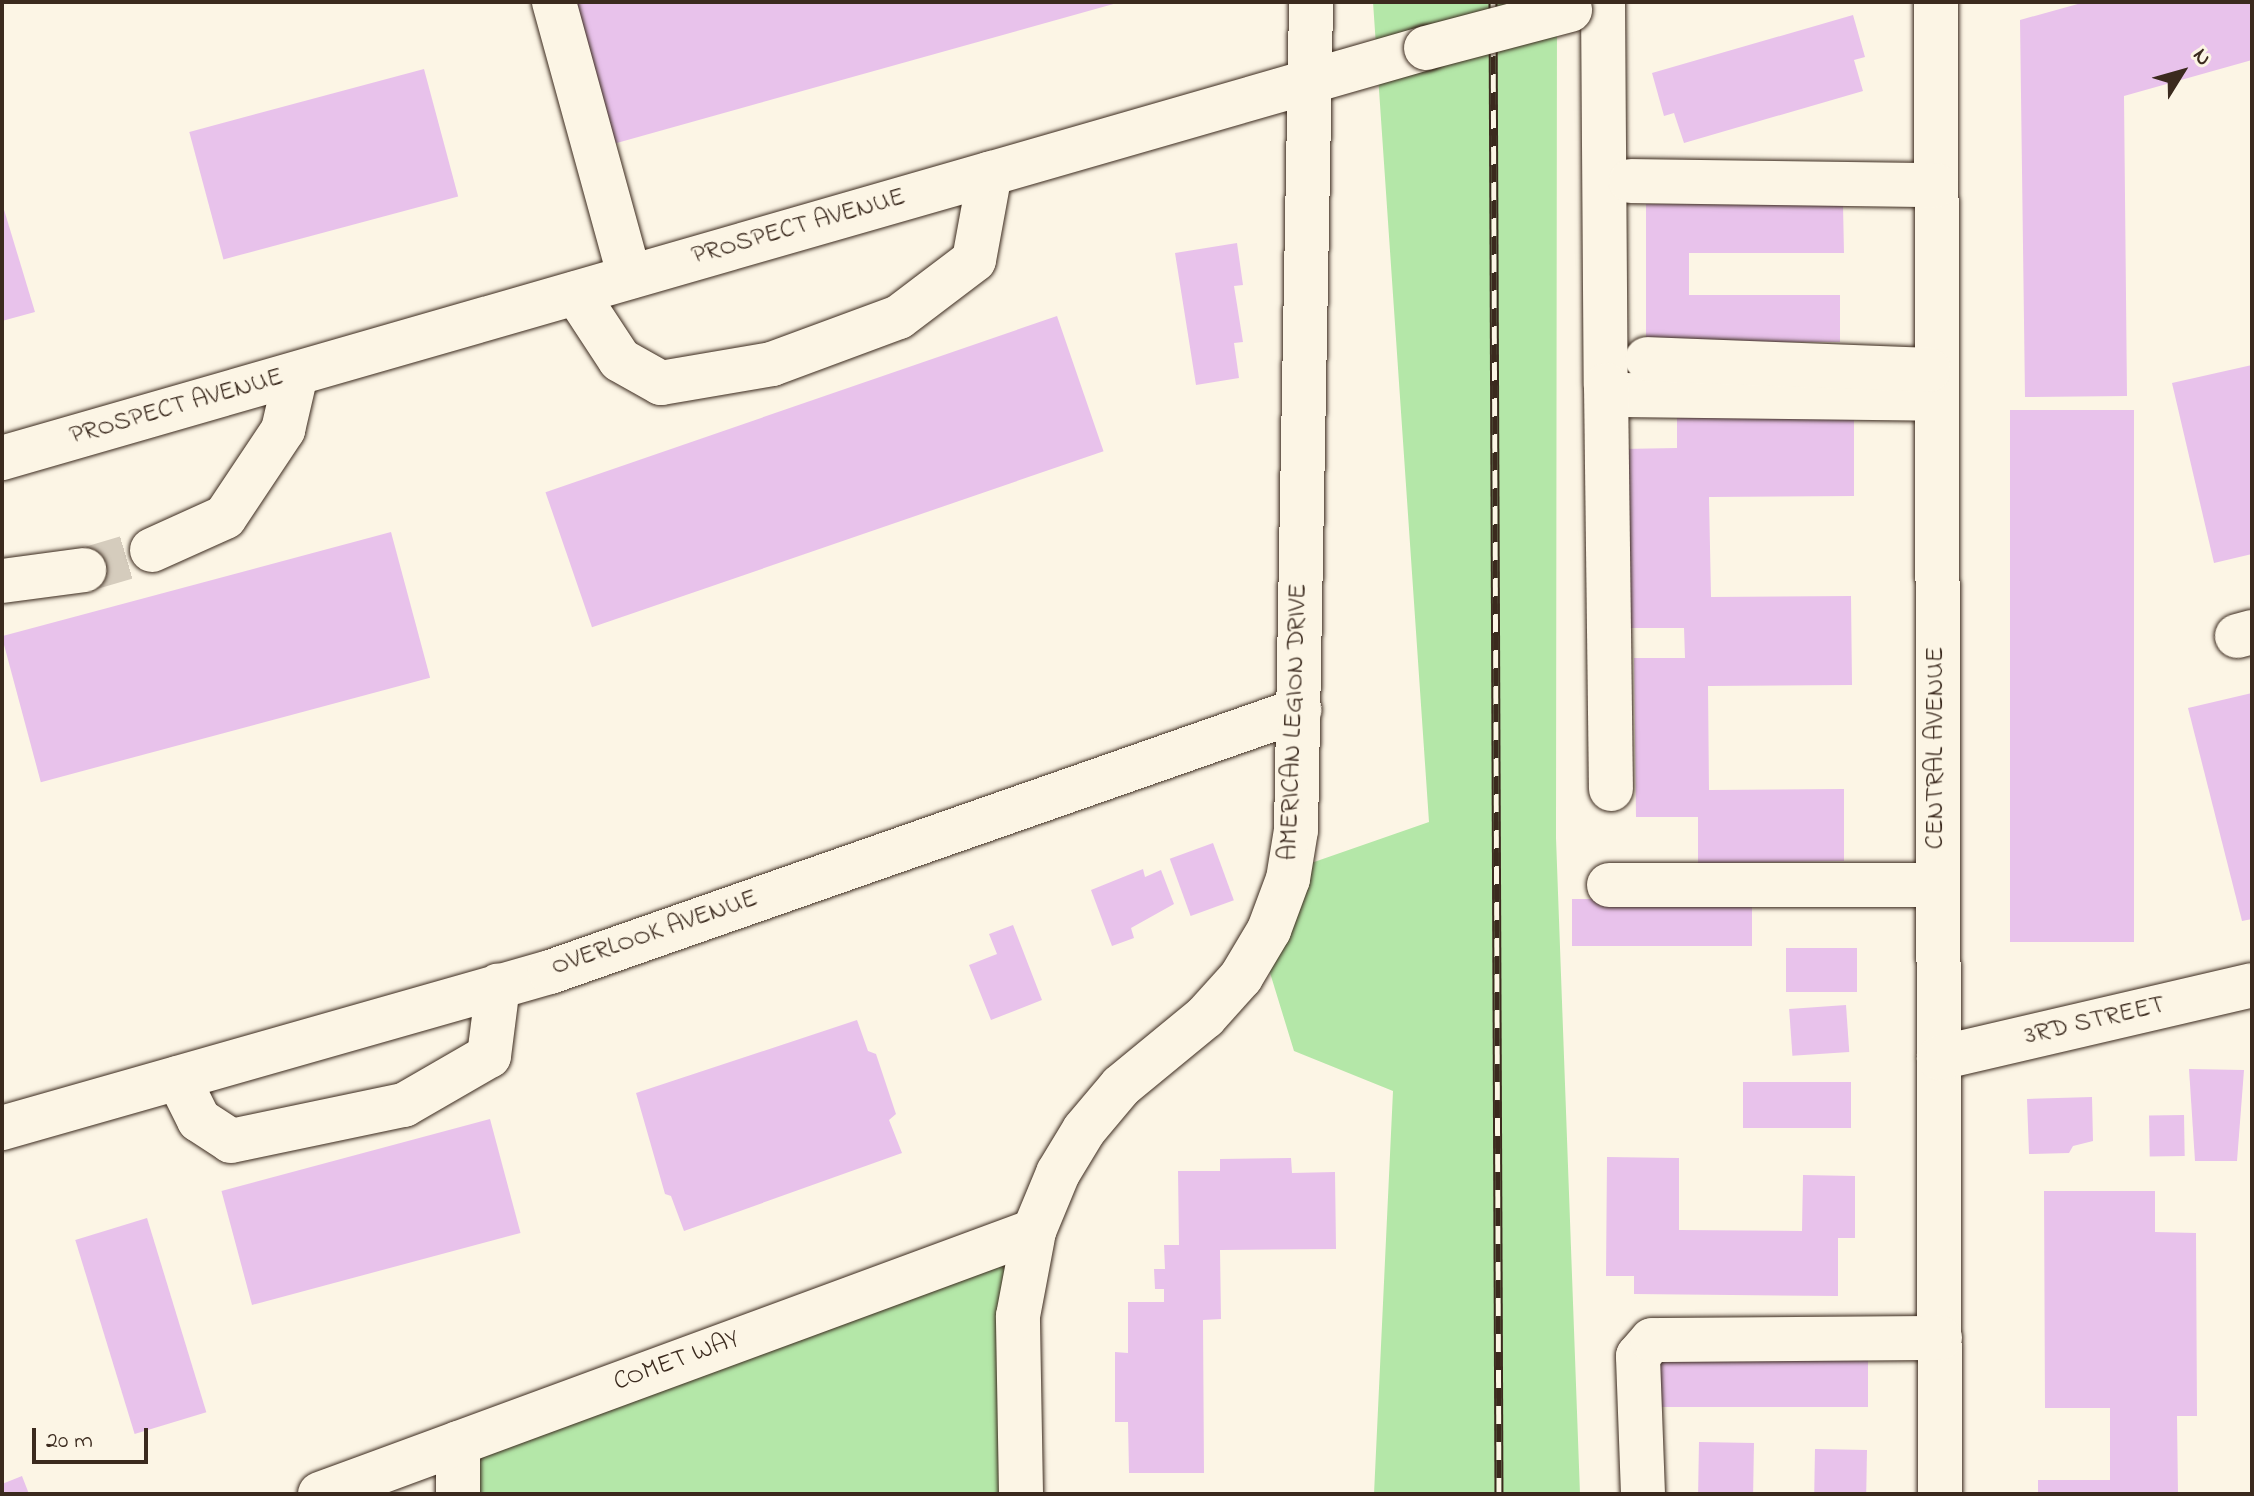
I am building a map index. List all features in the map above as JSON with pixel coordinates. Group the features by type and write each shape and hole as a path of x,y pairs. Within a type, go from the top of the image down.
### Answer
{"street":[{"path":"554,2 630,277"},
{"name":"AMERICAN LEGION DRIVE","path":"1021,1494 1018,1316 1034,1231 1058,1173 1084,1130 1121,1086 1205,1017 1241,977 1269,930 1288,879 1296,830 1311,2"},
{"name":"CENTRAL AVENUE","path":"1936,2 1940,1494"},
{"path":"1591,5 1606,385 1611,789"},
{"name":"PROSPECT AVENUE","path":"2,458 1309,81 1591,5"},
{"path":"576,293 620,360 661,383 772,364 899,317 974,260 990,173"},
{"path":"1631,181 1936,185"},
{"path":"1647,359 1935,385"},
{"path":"152,550 225,517 283,430 296,374"},
{"path":"1606,385 1621,395 1935,385"},
{"path":"2,581 84,570"},
{"name":"OVERLOOK AVENUE","path":"2,1128 498,986 1299,710"},
{"path":"1609,885 1938,885"},
{"name":"3RD STREET","path":"1939,1058 2252,985"},
{"path":"178,1078 199,1120 231,1141 404,1105 489,1056 498,986"},
{"name":"COMET WAY","path":"320,1494 1034,1231"},
{"path":"1643,1494 1638,1356 1652,1340 1940,1338"},
{"path":"458,1443 458,1494"}],"green space":[{"path":"1373,2 1557,2 1556,838 1580,1494 1374,1494 1393,1091 1294,1051 1263,950 1294,869 1429,822"},
{"path":"1027,1242 1034,1494 475,1494 475,1446"}],"building":[{"path":"581,2 1117,3 606,146 566,6"},
{"path":"2085,2 2252,2 2252,60 2124,96 2127,396 2025,397 2020,20"},
{"path":"1853,15 1865,57 1854,60 1863,91 1684,143 1674,113 1664,116 1652,73"},
{"path":"424,69 458,197 223,259 189,132"},
{"path":"2,203 35,312 2,321"},
{"path":"1646,204 1843,205 1844,253 1689,253 1689,295 1840,295 1840,342 1646,342"},
{"path":"1237,243 1243,285 1234,286 1243,342 1234,343 1239,378 1196,385 1175,253"},
{"path":"1057,316 1104,451 592,627 545,492"},
{"path":"2252,365 2252,554 2214,563 2172,383"},
{"path":"1854,402 1854,496 1709,497 1711,597 1851,596 1852,685 1708,686 1709,790 1844,789 1844,861 1698,863 1698,817 1636,817 1634,658 1685,658 1684,628 1624,628 1622,449 1677,448 1677,403"},
{"path":"2010,410 2134,410 2134,942 2010,942"},
{"path":"391,532 430,678 41,782 2,636"},
{"path":"2252,693 2252,919 2242,921 2188,708"},
{"path":"1213,843 1234,900 1191,916 1170,859"},
{"path":"1143,869 1145,877 1161,870 1174,904 1131,928 1134,938 1112,946 1091,890"},
{"path":"1572,899 1752,899 1752,946 1572,946"},
{"path":"1013,925 1042,1000 991,1020 969,965 997,954 989,934"},
{"path":"1786,948 1857,948 1857,992 1786,992"},
{"path":"1846,1005 1849,1052 1792,1056 1789,1009"},
{"path":"857,1020 868,1051 876,1054 896,1114 889,1120 902,1153 684,1231 671,1196 665,1194 636,1093"},
{"path":"2189,1069 2244,1070 2237,1161 2195,1161"},
{"path":"1743,1082 1851,1082 1851,1128 1743,1128"},
{"path":"2092,1097 2093,1141 2073,1146 2069,1153 2029,1154 2027,1099"},
{"path":"2184,1115 2185,1156 2150,1157 2149,1116"},
{"path":"490,1119 521,1233 252,1305 221,1191"},
{"path":"1607,1157 1679,1158 1679,1230 1802,1231 1803,1175 1855,1176 1855,1238 1838,1238 1838,1296 1634,1294 1634,1276 1606,1276"},
{"path":"1291,1158 1292,1173 1335,1172 1336,1249 1220,1250 1221,1319 1203,1320 1204,1473 1129,1473 1128,1422 1115,1422 1115,1352 1128,1353 1128,1302 1164,1302 1164,1289 1155,1289 1154,1269 1165,1269 1164,1245 1179,1245 1178,1171 1220,1171 1220,1159"},
{"path":"2044,1191 2155,1191 2155,1232 2196,1233 2197,1416 2177,1416 2178,1494 2038,1494 2038,1480 2110,1480 2110,1408 2045,1408"},
{"path":"147,1218 206,1412 135,1434 75,1240"},
{"path":"1655,1351 1868,1351 1868,1407 1655,1407"},
{"path":"1699,1442 1754,1443 1753,1494 1698,1494"},
{"path":"1815,1449 1867,1450 1866,1494 1814,1494"},
{"path":"22,1476 29,1494 2,1494 2,1484"}],"tunnel":[{"path":"84,570 152,550"}],"railway":[{"path":"1493,2 1499,1494"}]}
